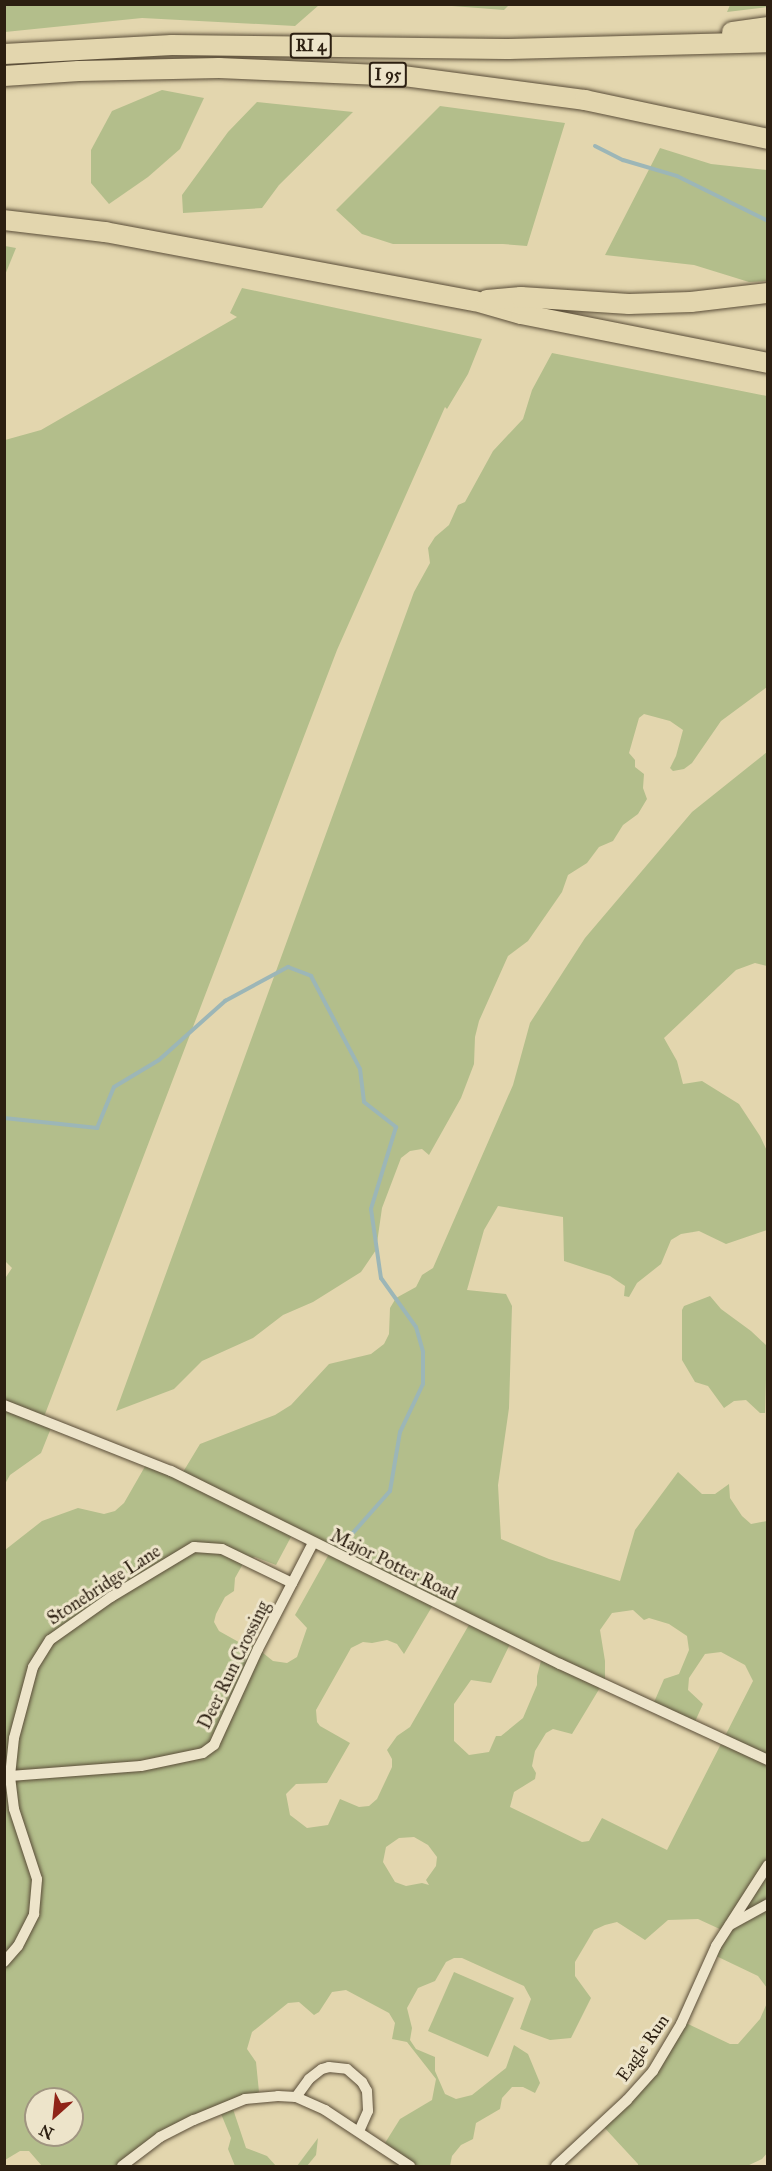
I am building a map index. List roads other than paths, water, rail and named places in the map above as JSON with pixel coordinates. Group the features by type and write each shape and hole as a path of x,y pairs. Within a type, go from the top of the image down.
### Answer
{"highway":[{"path":"618,46 768,27"},
{"name":"RI 4","path":"4,54 172,45 469,49 768,42"},
{"name":"I 95","path":"4,76 79,71 219,68 403,76 585,100 768,139"},
{"path":"4,220 74,227 475,301 521,314 768,363"},
{"path":"475,301 521,297 629,304 692,302 768,293"}],"street":[{"name":"Major Potter Road","path":"4,1405 61,1430 171,1471 560,1664 768,1760"},
{"name":"Deer Run Crossing","path":"10,1776 141,1766 203,1753 214,1745 258,1649 313,1543"},
{"name":"Stonebridge Lane","path":"4,1962 18,1946 34,1914 37,1879 14,1809 10,1776 14,1738 33,1666 50,1640 111,1597 194,1547 222,1549 292,1583"},
{"name":"Eagle Run","path":"556,2166 627,2100 653,2071 681,2024 727,1927 768,1864"},
{"path":"727,1927 768,1904"},
{"path":"296,2097 309,2079 322,2069 329,2067 346,2069 362,2082 367,2091 368,2111 359,2131"},
{"path":"122,2166 160,2137 230,2104 262,2096 296,2097 325,2110 410,2166"}],"waterway":[{"path":"595,146 623,160 677,176 768,221"},
{"path":"4,1118 97,1128 114,1087 159,1060 225,1001 288,967 311,976 360,1069 364,1102 396,1127 371,1209 381,1278 416,1327 423,1352 423,1384 400,1432 390,1491 352,1534"}]}
